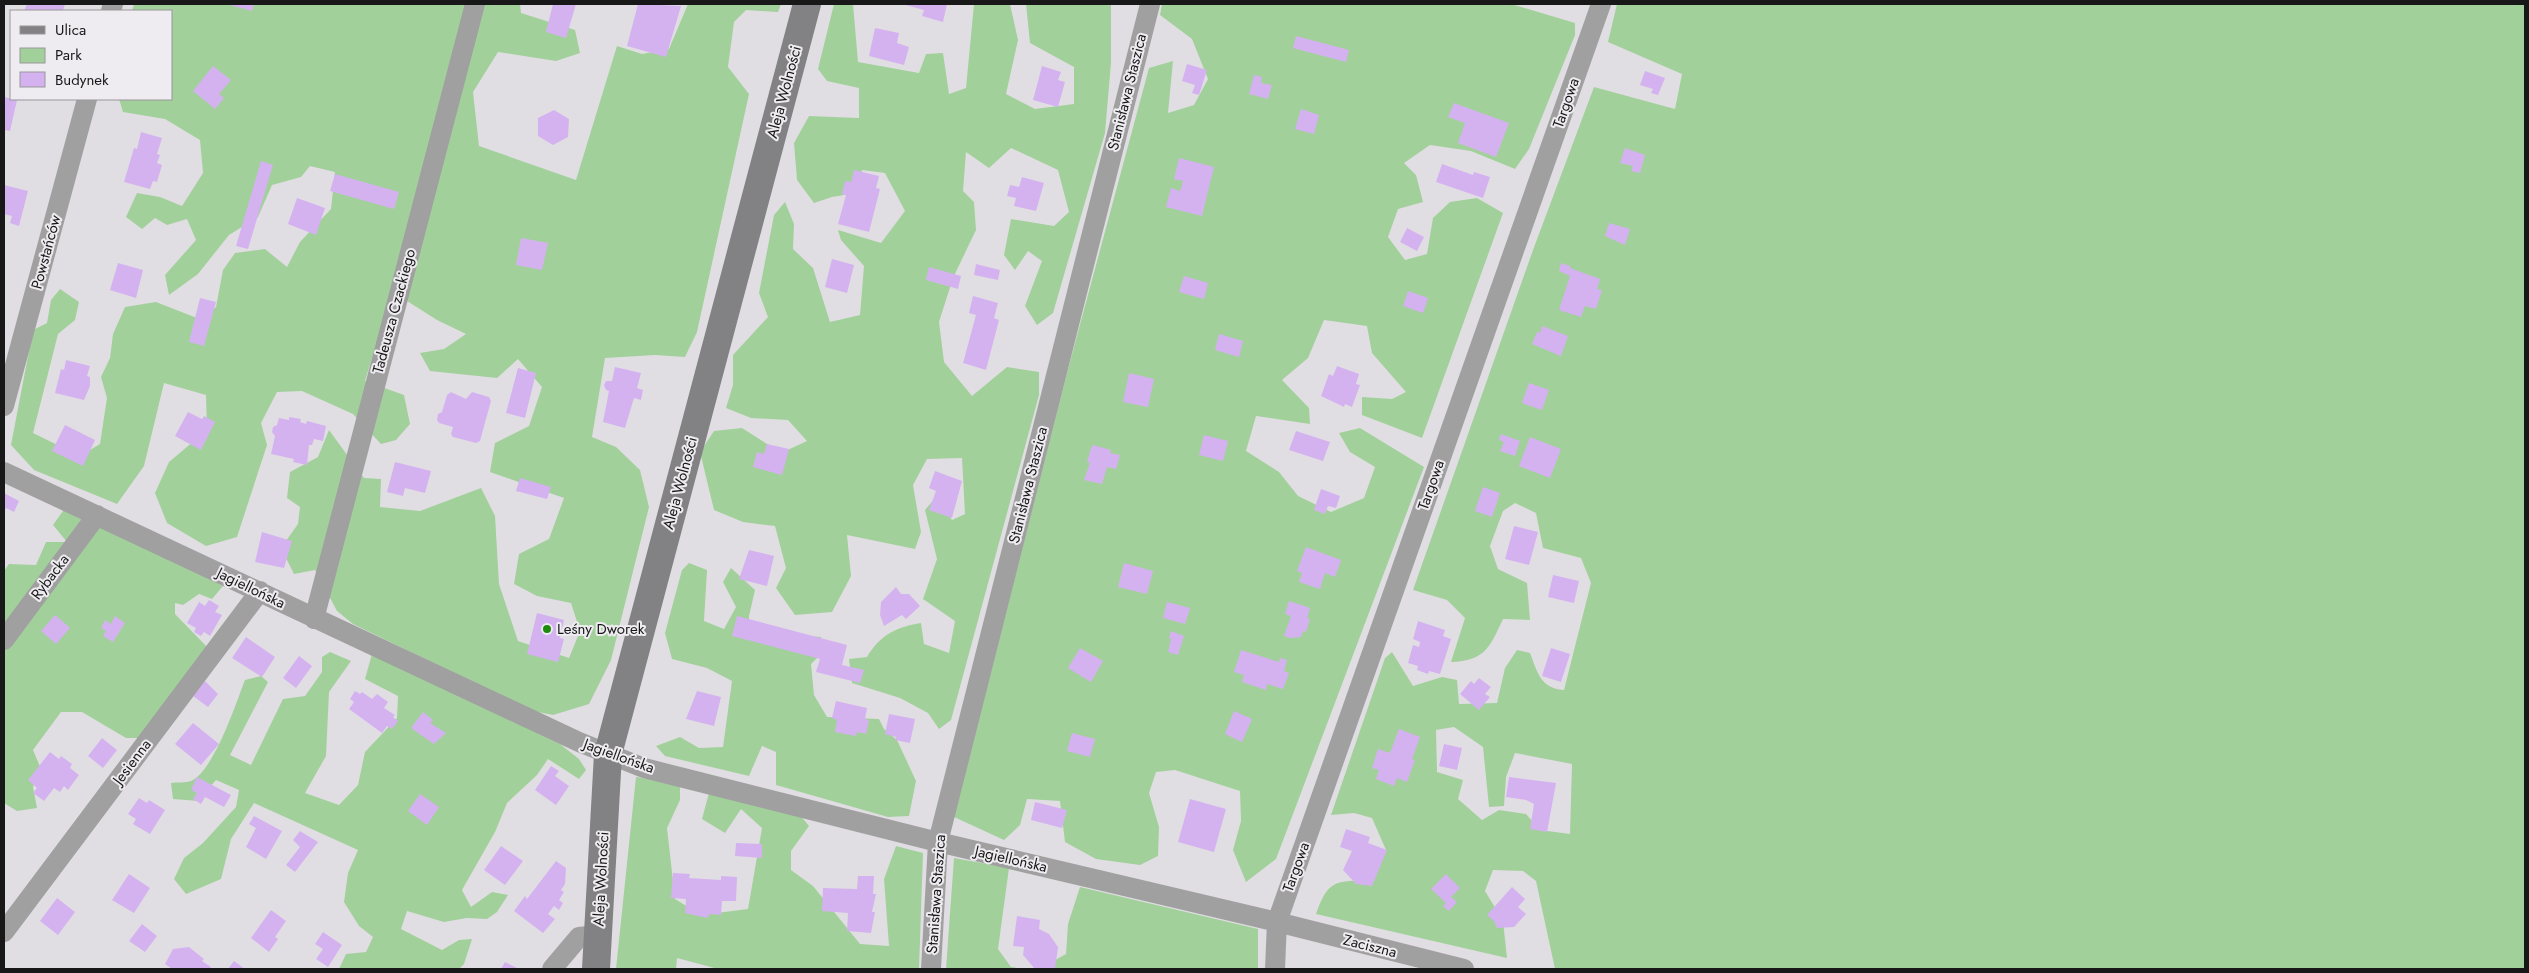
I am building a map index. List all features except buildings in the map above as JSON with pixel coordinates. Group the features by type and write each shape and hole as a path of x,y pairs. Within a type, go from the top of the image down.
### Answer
{"street":[{"name":"Tadeusza Czackiego","path":"314,619 475,4"},
{"name":"Aleja Wolności","path":"596,969 608,754 807,4"},
{"name":"Stanisława Staszica","path":"931,969 938,842 1150,4"},
{"name":"Targowa","path":"1274,969 1277,922 1600,4"},
{"name":"Powstańców","path":"4,406 87,100"},
{"name":"Jagiellońska","path":"4,472 260,591 314,619 608,754 644,768 938,842 1277,922"},
{"name":"Rybacka","path":"4,640 97,515"},
{"name":"Jesienna","path":"4,932 260,591"},
{"name":"Zaciszna","path":"1277,922 1464,969"},
{"path":"552,969 571,944 579,937 597,935"}],"green space":[{"path":"134,4 520,4 521,13 575,30 580,53 556,61 498,52 473,92 479,146 576,180 617,46 642,54 669,49 688,4 781,4 778,12 746,10 734,22 728,67 749,94 697,332 685,357 655,355 605,358 592,437 616,447 640,470 649,507 611,660 589,704 553,715 533,711 353,624 337,611 315,570 294,574 281,548 298,524 300,507 287,498 290,472 318,457 329,430 364,478 381,479 380,507 420,511 481,488 495,516 499,584 518,641 569,658 580,631 571,603 537,596 514,584 519,554 549,539 564,498 490,472 495,443 529,426 542,387 518,359 497,378 430,371 420,353 444,349 466,334 437,320 407,301 390,299 365,381 404,395 410,424 396,440 381,444 353,414 302,391 277,392 261,423 267,445 237,537 206,546 167,523 155,493 169,462 207,430 206,395 164,383 144,466 117,504 34,470 11,445 33,330 47,323 51,300 60,289 79,302 75,320 58,334 33,433 80,456 100,444 107,398 101,377 110,358 113,334 125,307 156,302 202,320 216,307 223,270 235,253 265,249 287,267 300,242 331,209 335,172 310,166 301,177 272,185 258,217 229,235 198,274 169,295 165,275 196,240 187,219 167,225 155,218 142,229 126,217 137,193 160,197 182,206 203,173 200,140 165,119 123,112 119,100 172,100 172,10 132,10"},
{"path":"834,4 853,4 858,62 919,73 926,54 943,53 949,94 966,88 974,4 1010,4 1018,40 1006,94 1035,109 1074,104 1074,67 1030,43 1026,4 1111,4 1111,63 1105,133 1053,313 1037,325 1025,306 1042,261 1028,251 1015,270 1004,255 1011,219 1054,226 1069,212 1058,170 1011,148 989,168 966,152 963,191 974,202 976,230 953,278 939,322 944,362 972,396 1007,367 1039,372 1039,395 951,720 939,729 928,713 900,698 852,683 849,659 867,657 877,643 890,633 921,623 924,644 949,653 955,621 923,599 937,559 925,510 936,497 952,520 965,514 962,458 927,459 913,485 921,532 915,549 847,535 851,576 832,612 795,615 776,588 786,568 775,526 743,522 714,510 700,452 714,431 742,428 781,453 807,441 788,420 751,418 726,408 733,385 733,355 768,317 759,293 774,215 785,202 794,224 793,249 813,268 830,322 860,315 864,266 841,240 838,230 881,243 905,211 885,173 862,170 856,193 832,197 814,203 797,180 794,143 809,116 859,118 859,88 827,81 818,69"},
{"path":"1162,4 1511,4 1575,23 1575,35 1529,149 1515,169 1471,151 1430,145 1404,163 1416,175 1423,202 1398,209 1388,237 1405,260 1427,254 1433,218 1450,202 1477,198 1503,213 1422,438 1362,415 1362,397 1392,399 1406,392 1372,353 1367,326 1324,320 1308,358 1282,380 1309,408 1310,424 1256,416 1246,451 1279,472 1298,496 1331,512 1364,498 1375,467 1350,452 1339,433 1360,428 1424,467 1276,859 1246,882 1233,850 1241,821 1240,791 1175,770 1156,772 1149,793 1159,827 1158,856 1140,865 1096,859 1065,842 1060,801 1027,799 1020,825 1004,840 954,817 1064,384 1149,68 1173,61 1168,113 1194,105 1208,79 1192,39 1160,15"},
{"path":"1617,4 2525,4 2525,969 1555,969 1536,881 1523,871 1493,870 1485,891 1503,921 1507,958 1316,914 1328,890 1346,881 1366,881 1386,850 1372,818 1354,813 1331,815 1385,658 1392,652 1413,686 1442,677 1457,680 1459,704 1497,703 1505,668 1517,650 1530,653 1538,673 1545,683 1556,689 1564,690 1591,583 1581,558 1543,548 1536,513 1515,503 1503,511 1490,546 1498,569 1527,583 1530,620 1503,619 1490,645 1479,655 1472,659 1451,662 1465,618 1447,600 1413,590 1533,250 1594,87 1675,109 1682,74 1608,42","holes":["1454,727 1483,747 1489,807 1504,806 1506,777 1515,753 1572,764 1570,834 1540,830 1526,814 1499,810 1482,820 1458,799 1463,780 1437,772 1436,730"]},
{"path":"65,508 223,586 212,599 199,594 183,605 175,603 175,614 208,648 138,738 126,738 82,712 61,712 33,750 41,769 33,787 37,808 17,811 4,803 4,571 9,564 36,565 46,542 67,542 53,525"},
{"path":"689,563 707,570 704,621 724,629 736,607 723,582 731,568 755,590 749,616 749,632 821,637 822,653 811,664 814,695 827,717 879,719 884,729 897,740 916,781 909,816 888,817 776,785 776,752 762,746 749,776 665,756 656,746 680,737 699,748 723,747 732,681 707,668 672,659 665,633 682,570"},
{"path":"330,652 351,661 329,692 326,756 305,793 339,805 358,785 365,752 397,718 398,696 365,679 372,654 560,744 579,759 586,770 579,779 548,759 537,775 507,803 495,832 462,890 471,907 492,892 508,895 497,912 487,919 467,918 444,922 407,911 401,929 442,950 459,940 472,939 464,964 459,969 339,969 346,954 366,952 373,937 359,926 344,902 348,873 358,850 254,803 231,839 221,879 186,894 174,879 184,858 203,843 236,807 239,790 216,780 198,801 173,799 171,783 189,782 200,775 216,751 245,680 261,676 268,682 230,755 251,765 283,699 305,696 322,672 322,657"},
{"path":"636,777 680,784 680,800 667,828 675,899 701,915 748,909 762,828 741,809 725,833 702,819 709,793 800,815 809,826 791,851 791,870 813,886 860,944 889,946 884,879 896,846 923,853 919,969 718,969 677,958 676,969 616,969"},
{"path":"954,858 1009,868 998,949 1011,967 1024,969 946,969"},
{"path":"1080,887 1258,929 1258,969 1039,969 1066,954 1068,924"}],"place":[{"name":"Leśny Dworek","path":"547,629"}]}
